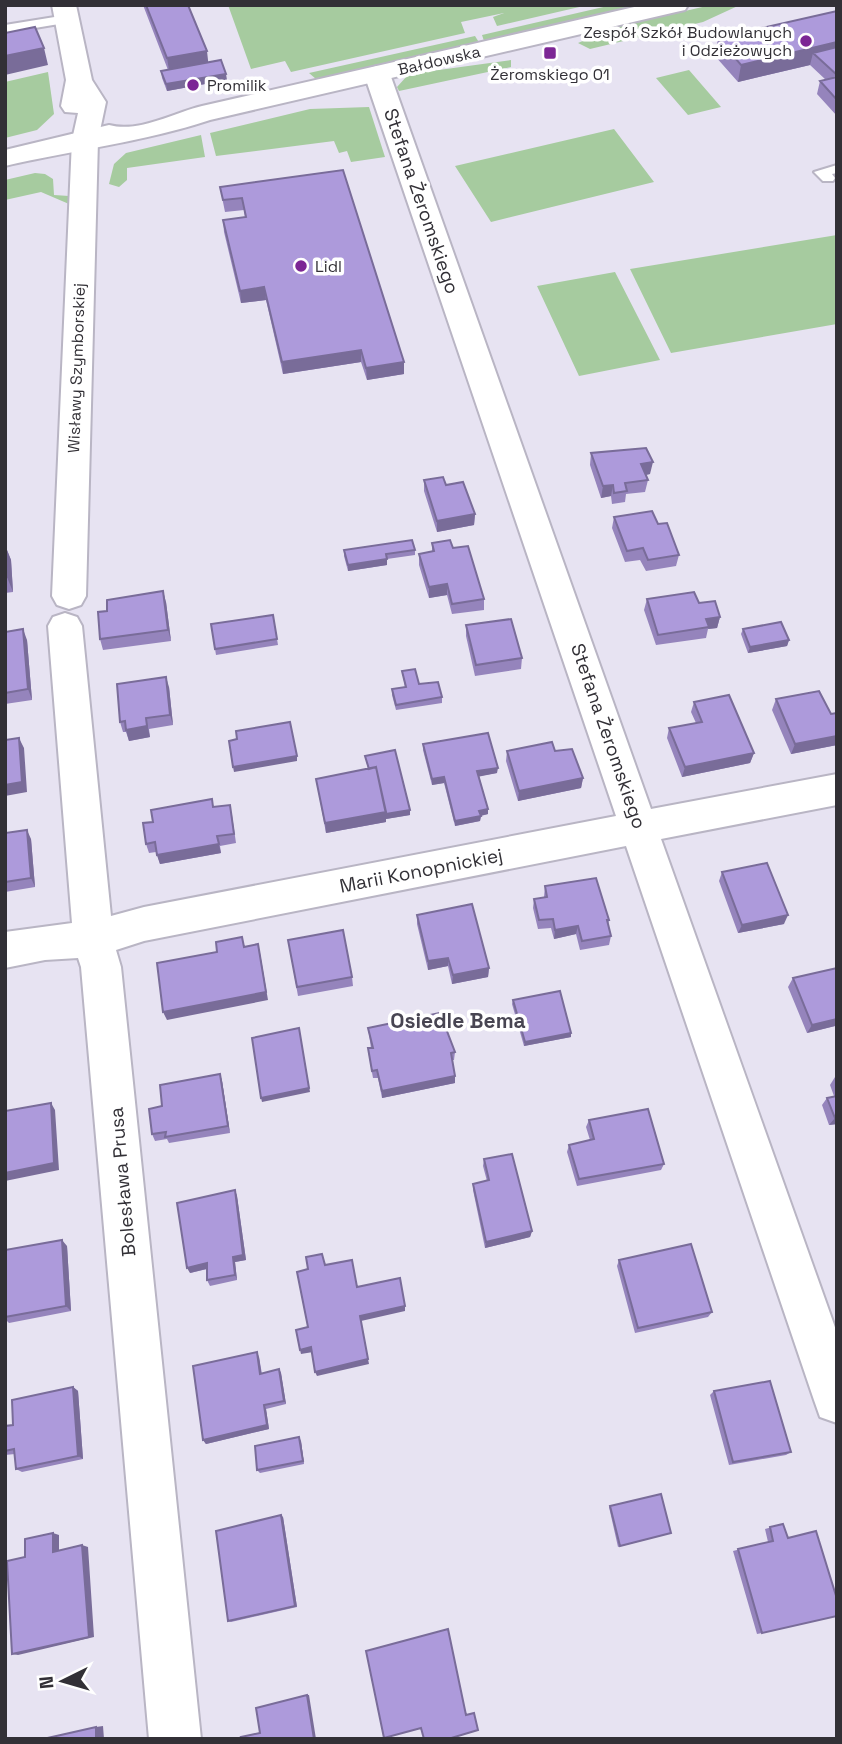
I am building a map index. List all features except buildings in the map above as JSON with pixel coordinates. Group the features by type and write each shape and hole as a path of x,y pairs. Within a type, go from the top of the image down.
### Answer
{"street":[{"name":"Bałdowska","path":"5,158 85,140 153,130 202,114 676,5"},
{"name":"Wisławy Szymborskiej","path":"66,12 79,80 74,105 85,140 67,611"},
{"name":"Stefana Żeromskiego","path":"377,74 837,1399"},
{"name":"Bolesława Prusa","path":"67,611 93,939 101,967 175,1739"},
{"name":"Marii Konopnickiej","path":"5,950 45,942 93,939 144,924 837,789"}],"lane":[{"path":"5,29 66,12"}],"green space":[{"path":"228,5 588,5 497,26 493,17 504,13 461,22 465,33 291,72 285,61 251,69"},
{"path":"612,5 638,5 484,41 482,35"},
{"path":"711,5 740,5 703,22 590,49 578,43 616,27"},
{"path":"475,36 480,44 316,79 309,73"},
{"path":"511,60 511,67 399,91 397,87 407,76 417,73"},
{"path":"689,70 721,107 688,115 656,78"},
{"path":"48,72 54,114 37,130 5,138 5,82"},
{"path":"369,107 385,157 351,162 347,151 339,153 334,141 216,156 210,133 310,109"},
{"path":"614,129 654,182 491,222 455,166"},
{"path":"201,135 205,157 127,168 127,180 119,187 109,184 114,164 126,153"},
{"path":"35,173 45,174 53,179 54,195 69,196 69,204 41,192 5,200 5,180"},
{"path":"837,235 837,324 671,353 630,269"},
{"path":"615,272 660,360 579,376 537,286"}],"place":[{"name":"Zespół Szkół Budowlanych i Odzieżowych","path":"806,41"},
{"name":"Żeromskiego 01","path":"550,53"},
{"name":"Promilik","path":"193,85"},
{"name":"Lidl","path":"301,266"}],"district":[{"name":"Osiedle Bema","path":"458,1021"}]}
